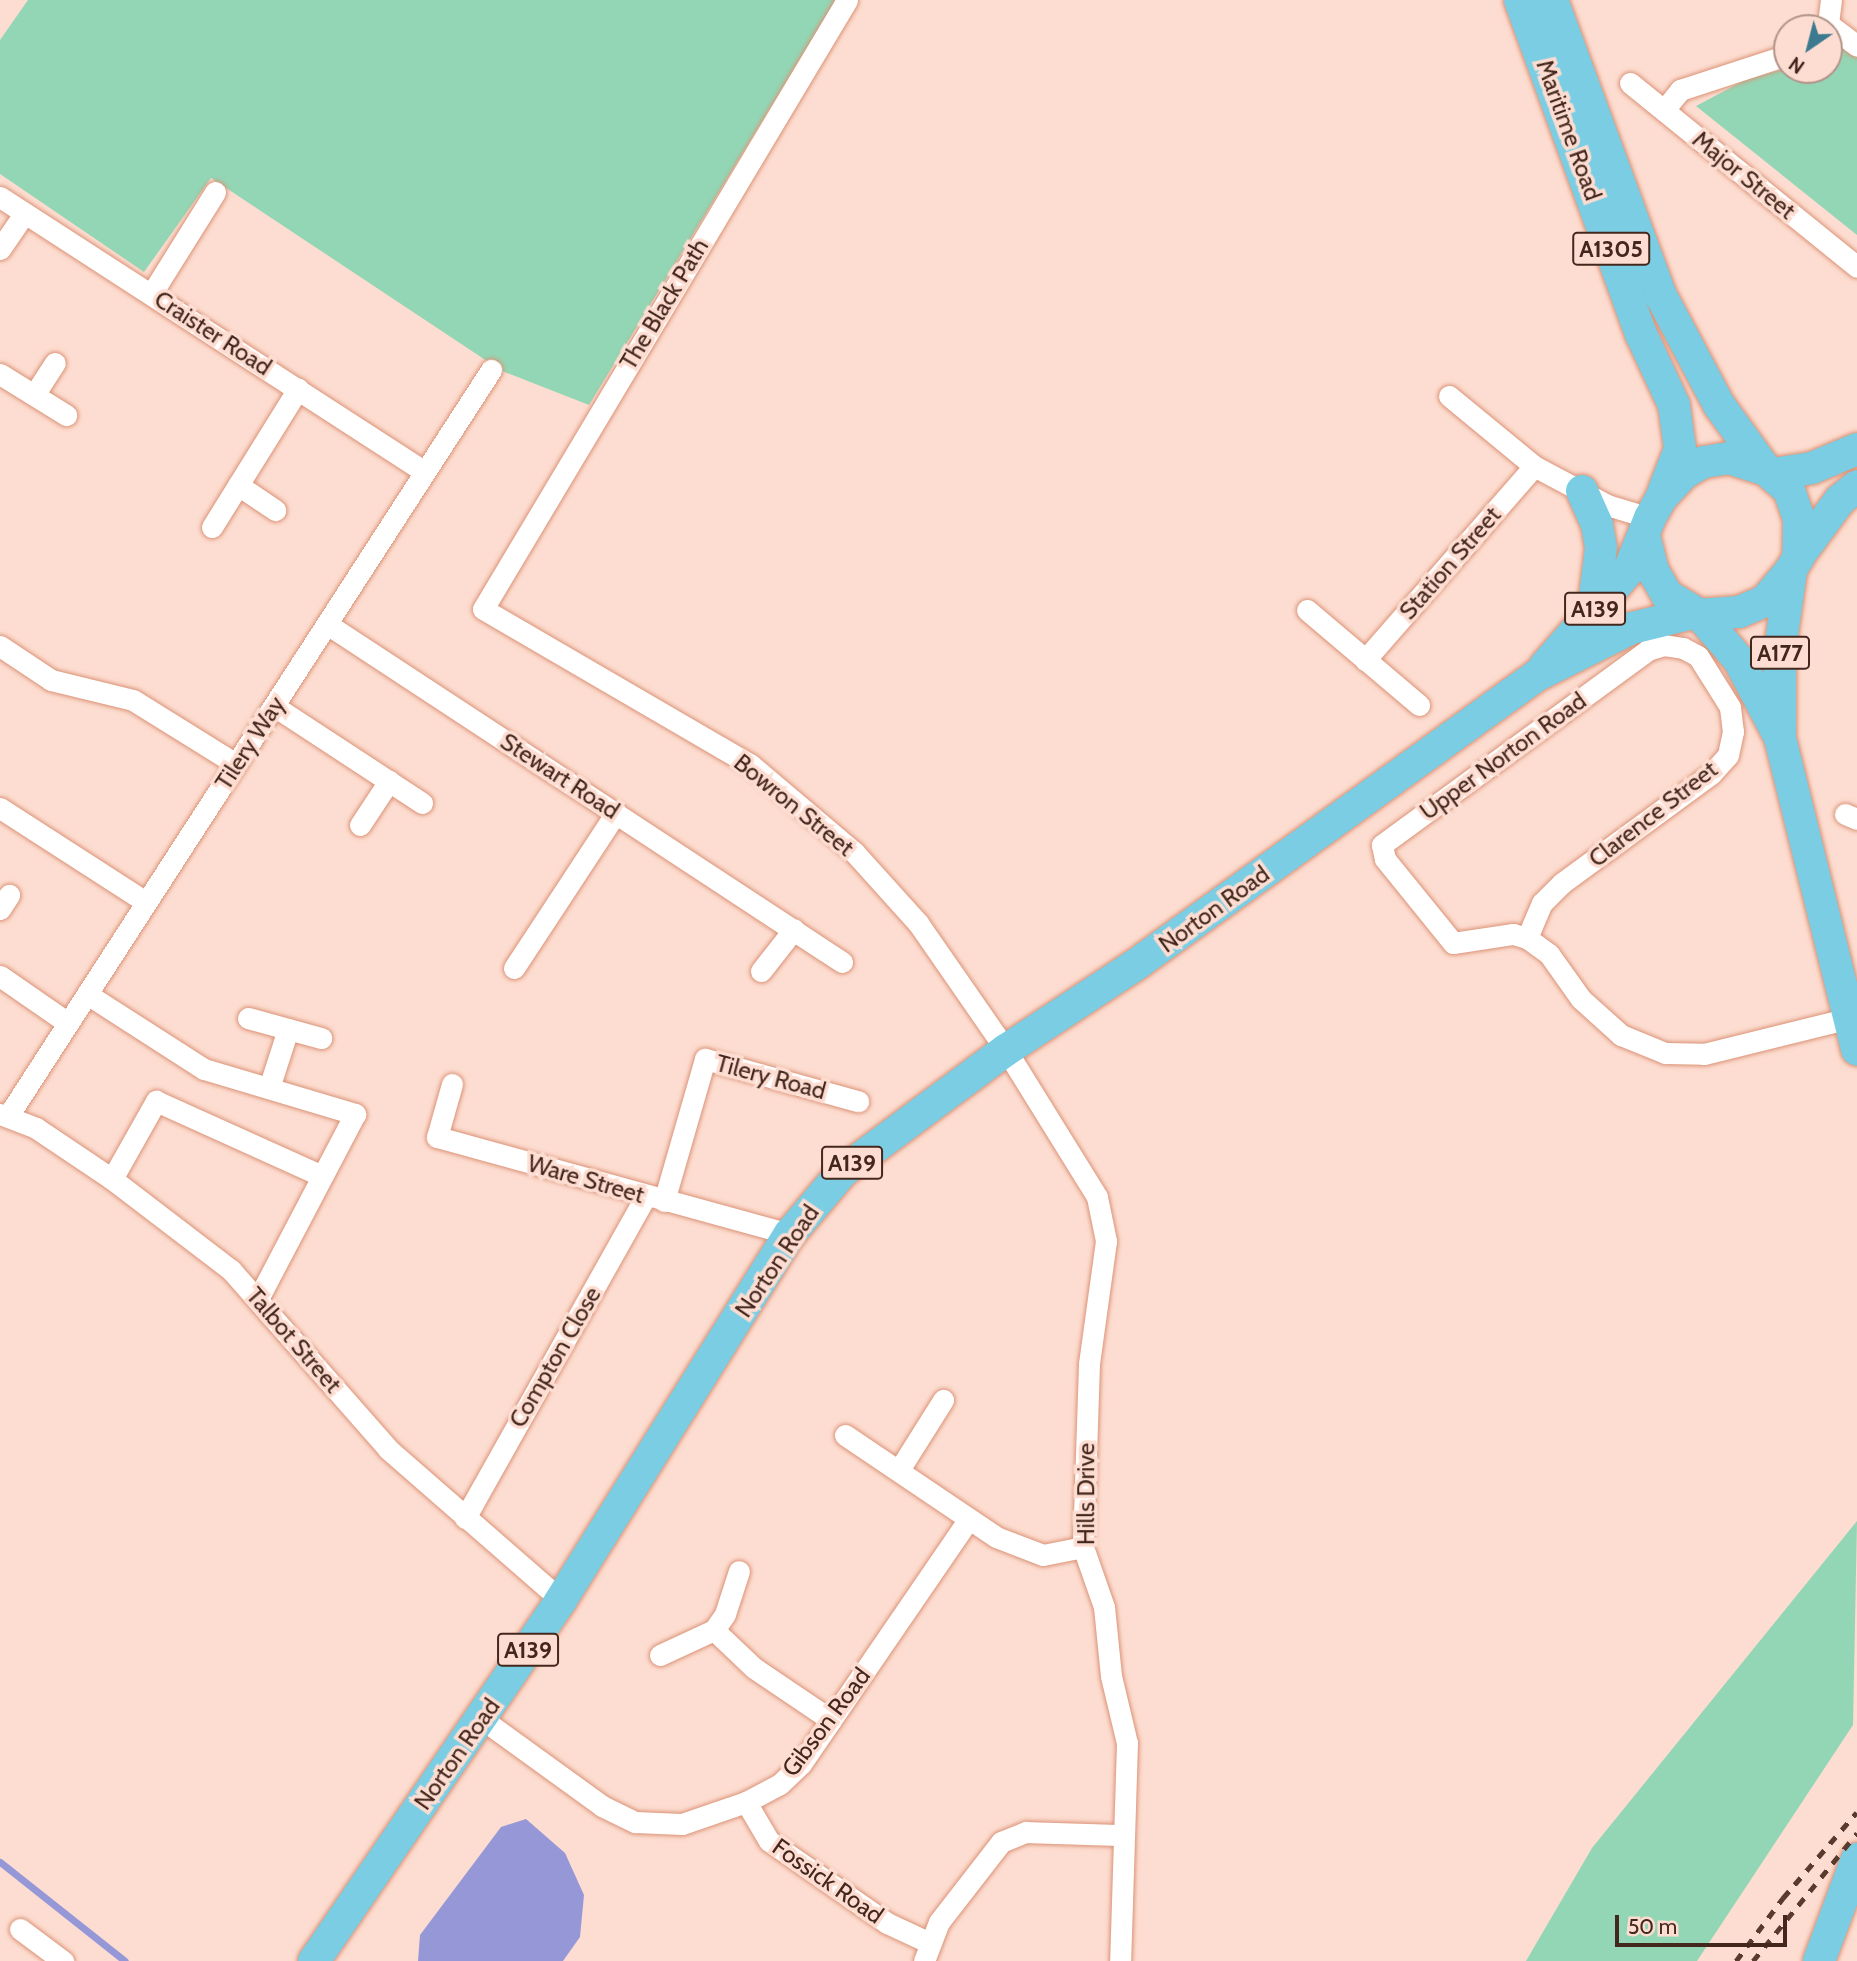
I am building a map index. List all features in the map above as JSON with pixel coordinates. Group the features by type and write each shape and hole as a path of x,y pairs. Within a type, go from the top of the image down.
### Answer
{"main road":[{"name":"Maritime Road","path":"1520,0 1642,334 1674,405 1680,449 1651,517"},
{"name":"Maritime Road","path":"1552,0 1660,294 1719,405 1769,472"},
{"path":"1769,472 1812,468 1857,449"},
{"name":"Norton Road","path":"1538,675 1629,570 1651,517 1684,474 1704,462 1729,458 1769,472"},
{"path":"1769,472 1789,490 1799,519 1794,564"},
{"name":"Norton Road","path":"314,1961 561,1600 790,1234 843,1171 1006,1050 1134,966 1538,675 1632,628 1696,614 1739,612 1765,601 1824,519 1857,486"},
{"name":"A139","path":"1581,491 1597,524 1601,548 1593,611"},
{"name":"A139","path":"1651,517 1653,571 1667,595 1696,614"},
{"name":"A177","path":"1780,738 1780,649 1794,564"},
{"name":"A177","path":"1696,614 1739,660 1780,738 1857,1049"},
{"path":"1821,1956 1857,1858"}],"street":[{"name":"The Black Path","path":"483,609 847,0"},
{"path":"1664,110 1680,90 1773,60"},
{"name":"Major Street","path":"1630,83 1857,267"},
{"path":"152,293 215,191"},
{"name":"Craister Road","path":"0,197 425,472"},
{"path":"0,249 24,214"},
{"path":"34,395 55,363"},
{"name":"Tilery Way","path":"4,1115 87,994 491,370"},
{"path":"0,374 65,415"},
{"path":"212,527 298,388"},
{"path":"1449,396 1534,466 1607,505 1651,517"},
{"name":"Station Street","path":"1365,660 1534,466"},
{"path":"238,485 275,510"},
{"name":"Bowron Street","path":"483,609 751,765 854,852 918,923 1006,1050"},
{"path":"1307,610 1419,705"},
{"name":"Stewart Road","path":"327,624 842,962"},
{"name":"Upper Norton Road","path":"1527,938 1513,934 1453,943 1440,931 1385,859 1382,845 1648,650 1664,645 1683,648 1698,656 1712,675"},
{"path":"0,646 51,680 132,700 236,764"},
{"name":"Clarence Street","path":"1527,938 1542,903 1562,883 1711,774 1728,755 1733,732 1730,706 1712,675"},
{"path":"274,706 422,803"},
{"path":"360,825 389,781"},
{"path":"0,808 146,902"},
{"path":"514,968 616,813"},
{"path":"761,971 793,929"},
{"path":"1527,938 1549,954 1581,999 1621,1035 1665,1053 1704,1054 1850,1018"},
{"path":"0,976 68,1023"},
{"path":"87,994 204,1069 355,1114 259,1297"},
{"path":"248,1018 321,1038"},
{"path":"269,1088 288,1029"},
{"name":"Hills Drive","path":"1006,1050 1089,1181 1105,1227 1088,1375 1083,1547 1104,1607 1111,1676 1125,1728 1120,1961"},
{"name":"Tilery Road","path":"655,1199 705,1059 858,1101"},
{"name":"Ware Street","path":"452,1083 437,1137 790,1234"},
{"path":"112,1179 156,1101 322,1177"},
{"name":"Talbot Street","path":"4,1115 36,1129 112,1179 231,1270 259,1297 388,1449 561,1600"},
{"name":"Compton Close","path":"464,1518 655,1199"},
{"path":"899,1470 943,1400"},
{"path":"845,1435 968,1520 1030,1552 1043,1555 1083,1547"},
{"name":"Gibson Road","path":"482,1719 601,1806 635,1822 681,1824 746,1802 791,1776 968,1520"},
{"path":"660,1654 691,1644 714,1630 725,1614 738,1571"},
{"path":"714,1630 754,1668 831,1720"},
{"name":"Fossick Road","path":"746,1802 768,1842 926,1952"},
{"path":"926,1952 980,1863 1001,1842 1040,1832 1124,1835"},
{"path":"20,1929 63,1961"}],"green space":[{"path":"28,0 836,0 589,405 502,371 211,178 144,272 0,174 0,40"},
{"path":"1843,40 1857,51 1857,235 1696,106 1745,80 1773,72 1773,84 1843,84"},
{"path":"1857,1521 1853,1725 1697,1961 1526,1961 1592,1848"}],"water":[{"path":"526,1819 565,1853 584,1895 580,1937 563,1961 418,1961 420,1935 501,1827"}],"waterway":[{"path":"0,1862 125,1961"}],"railway":[{"path":"1736,1961 1783,1898 1857,1812"},
{"path":"1753,1961 1857,1833"}]}
